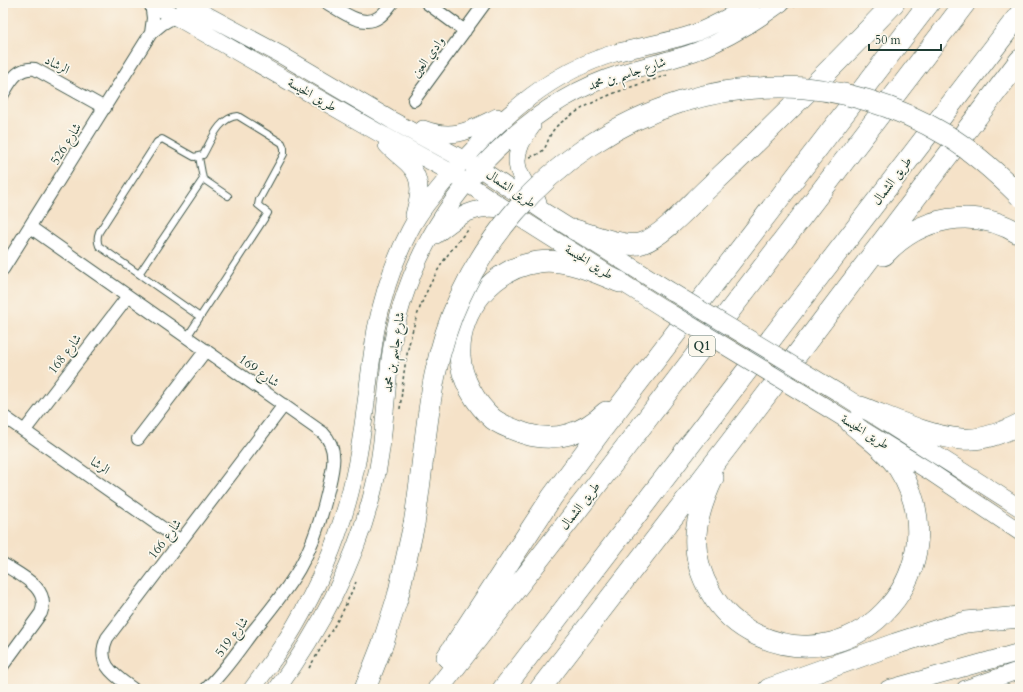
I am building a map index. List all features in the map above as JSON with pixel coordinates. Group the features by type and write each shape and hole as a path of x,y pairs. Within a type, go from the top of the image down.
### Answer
{"highway":[{"path":"574,230 626,245 643,243 662,232 739,159 894,3"},
{"path":"429,689 448,655 552,497 636,384 929,3"},
{"name":"طريق الشمال","path":"438,689 595,487 965,3"},
{"name":"طريق الشمال","path":"504,689 1020,14"},
{"path":"540,689 730,443 1020,60"},
{"path":"364,689 383,643 398,596 414,524 419,493 431,391 440,351 450,320 470,277 491,242 505,223 533,191 561,165 621,126 679,102 732,90 784,87 830,92 859,98 920,121 947,135 973,153 1020,196"},
{"path":"845,291 859,280 905,236 930,224 949,219 974,219 1002,226 1020,234"},
{"path":"620,282 582,267 559,262 538,262 520,266 503,274 489,285 478,297 470,311 463,330 460,356 466,381 478,402 494,419 510,428 534,436 557,438 580,430 603,415 636,384"},
{"path":"730,443 700,506 695,529 697,558 703,579 714,598 726,614 751,632 764,638 788,645 823,645 843,639 857,632 879,617 895,601 906,583 917,548 918,527 914,500 905,480 893,461 856,415"},
{"path":"856,415 937,435 962,439 998,434 1020,424"},
{"path":"778,686 941,629 966,622 1020,617"}],"main road":[{"name":"طريق الخيسة","path":"152,3 180,10 305,68 393,121 464,159"},
{"name":"شارع جاسم بن محمد","path":"252,689 301,615 318,582 336,537 349,496 356,467 376,328 382,303 394,265 410,230 426,204 464,159 489,133 516,109 550,83 584,65 614,54 694,33 718,23 752,3"},
{"name":"شارع جاسم بن محمد","path":"277,689 306,648 330,607 348,568 363,529 374,488 383,436 390,358 394,334 407,288 426,243 442,216 480,168 509,139 567,97 607,78 674,59 711,45 787,5"},
{"name":"طريق الخيسة","path":"180,10 378,133 452,173 620,282 829,409 856,415 1020,508"},
{"path":"393,121 438,134 457,134 471,131 516,109"},
{"path":"542,114 522,140 517,154 517,162 522,181 546,213"},
{"path":"378,133 390,148 411,167 418,182 418,200 410,230"},
{"name":"طريق الشمال","path":"464,159 480,168 546,213 672,292 839,393"},
{"path":"426,243 452,221 473,210 493,208 507,210"},
{"name":"طريق الخيسة","path":"839,393 856,415 929,471 1020,532"},
{"path":"983,507 1001,513 1020,522"},
{"path":"888,689 1020,652"},
{"path":"965,689 1020,670"},
{"path":"978,689 1020,679"}],"street":[{"name":"شارع 526","path":"151,33 153,18 152,3"},
{"path":"327,3 355,18 367,21 379,18 392,3"},
{"name":"وادي العين","path":"427,3 465,31"},
{"name":"وادي العين","path":"414,100 485,3"},
{"name":"شارع 526","path":"3,269 151,33 180,10"},
{"name":"الرشاد","path":"3,94 16,74 25,69 35,69 105,108"},
{"name":"شارع 169","path":"30,227 323,433 332,447 334,458 325,504 314,537 299,569 278,599"},
{"name":"شارع 168","path":"25,430 128,296"},
{"path":"138,439 206,350"},
{"name":"شارع 166","path":"133,689 115,675 107,666 103,655 104,644 107,638 284,405"},
{"name":"الرشا","path":"3,416 181,541"},
{"path":"3,564 36,586 42,594 43,604 41,613 3,665"},
{"name":"شارع 519","path":"206,689 224,670 278,599"}],"lane":[{"path":"187,337 268,213 258,205 258,200 284,154 282,143 238,116 232,116 219,126 203,155 199,157 194,157 162,139 157,142 99,232 97,242 99,246 200,317"},
{"path":"139,274 202,179 199,157"},
{"path":"202,179 228,196"}],"path":[{"path":"787,5 800,3"},
{"path":"517,162 542,152 554,128 591,104 616,93 674,73"}]}
